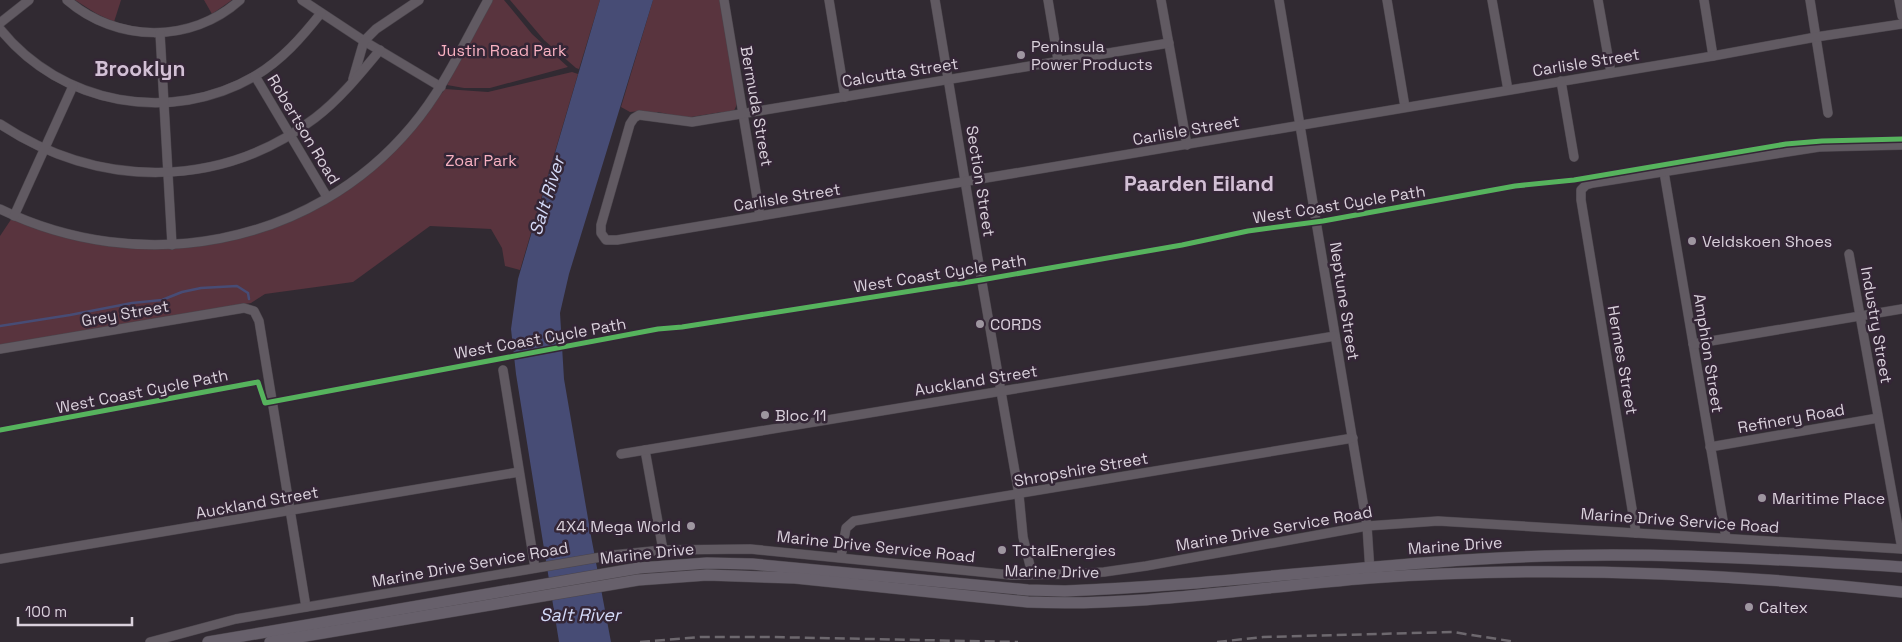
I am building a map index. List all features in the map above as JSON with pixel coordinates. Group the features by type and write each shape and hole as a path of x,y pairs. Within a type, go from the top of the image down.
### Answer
{"main road":[{"name":"Marine Drive","path":"270,642 546,589 618,571 707,563 752,564 1028,590 1065,591 1482,558 1627,555 1902,566"},
{"name":"Marine Drive","path":"208,642 546,589 707,574 795,578 1028,602 1066,603 1142,599 1370,578 1469,573 1623,572 1827,584 1902,592"}],"street":[{"path":"0,23 29,0"},
{"path":"67,0 80,10 106,24 127,30 160,33 183,30 206,22 240,0"},
{"path":"352,81 364,41 376,29 419,0"},
{"path":"0,209 51,230 95,241 132,245 192,244 272,225 308,209 350,183 383,156 412,126 448,77 488,0"},
{"name":"Bermuda Street","path":"724,0 760,216"},
{"path":"829,0 845,96"},
{"name":"Section Street","path":"935,0 1019,495 1023,537 1032,574"},
{"path":"1048,0 1058,60"},
{"path":"1161,0 1187,145"},
{"name":"Neptune Street","path":"1279,0 1367,526 1371,566 1370,578"},
{"path":"1387,0 1405,108"},
{"path":"1492,0 1508,90"},
{"path":"1598,0 1611,73"},
{"path":"1704,0 1713,56"},
{"path":"1810,0 1828,113"},
{"path":"306,1 364,41 441,86"},
{"path":"0,29 15,47 36,65 73,86 114,99 143,103 165,103 214,94 255,76 291,48 321,13"},
{"name":"Carlisle Street","path":"636,116 630,124 601,225 600,233 608,241 1902,24"},
{"path":"160,33 172,245"},
{"name":"Calcutta Street","path":"636,116 641,115 686,122 1169,43"},
{"path":"0,124 44,149 74,160 105,168 136,172 168,173 200,169 232,161 262,150 290,135 327,108 364,70 380,50"},
{"name":"Robertson Road","path":"255,76 327,197"},
{"path":"1561,81 1574,157"},
{"path":"14,216 73,86"},
{"path":"1664,172 1819,147 1902,145"},
{"name":"Hermes Street","path":"1636,533 1580,192 1586,186 1593,183 1664,172"},
{"name":"Amphion Street","path":"1664,172 1726,538"},
{"name":"Industry Street","path":"1849,254 1902,549"},
{"name":"Grey Street","path":"0,349 244,308 254,311 259,321 290,512"},
{"path":"1693,344 1902,309"},
{"name":"Auckland Street","path":"621,454 1335,336"},
{"path":"503,370 519,472 540,567"},
{"name":"Refinery Road","path":"1710,448 1878,418"},
{"name":"Shropshire Street","path":"841,557 846,528 854,522 1352,438"},
{"path":"645,450 663,550"},
{"name":"Auckland Street","path":"0,560 519,472"},
{"path":"290,512 306,607"},
{"name":"Marine Drive Service Road","path":"150,642 236,619 614,555 663,550 750,549 1011,574 1104,572 1367,526 1438,521 1902,549"}],"green space":[{"path":"75,0 121,0 114,22"},
{"path":"204,0 232,0 212,14"},
{"name":"Justin Road Park","path":"491,0 504,0 532,34 568,67 490,88 464,88 447,85"},
{"path":"510,0 600,0 579,69 544,40"},
{"path":"653,0 720,0 737,104 734,111 726,114 722,112 685,118 658,112 654,114 640,111 630,112 621,107"},
{"name":"Zoar Park","path":"572,72 578,74 520,270 505,266 502,248 491,229 430,226 353,282 265,294 251,303 0,345 0,236 12,218 57,234 104,245 150,249 197,246 243,238 287,223 329,202 369,174 410,134 445,89 488,92"}],"water":[{"name":"Salt River","path":"600,0 653,0 569,274 560,313 564,379 611,642 559,642 516,374 511,329 518,279"}],"waterway":[{"path":"0,326 132,303 162,300 182,292 201,288 237,286 248,293 249,299"}],"railway":[{"path":"1217,642 1263,637 1453,632 1516,642"},
{"path":"640,642 701,637 1018,642"}],"cycle path":[{"name":"West Coast Cycle Path","path":"0,430 258,382 265,403 658,329 682,327 981,280 1182,245 1248,231 1323,221 1515,186 1574,180 1786,144 1902,139"}],"place":[{"name":"Peninsula Power Products","path":"1021,55"},
{"name":"Veldskoen Shoes","path":"1692,241"},
{"name":"CORDS","path":"980,324"},
{"name":"Bloc 11","path":"765,415"},
{"name":"Maritime Place","path":"1762,498"},
{"name":"4X4 Mega World","path":"691,526"},
{"name":"TotalEnergies","path":"1002,550"},
{"name":"Caltex","path":"1749,607"}],"district":[{"name":"Brooklyn","path":"140,69"},
{"name":"Paarden Eiland","path":"1199,184"}]}
